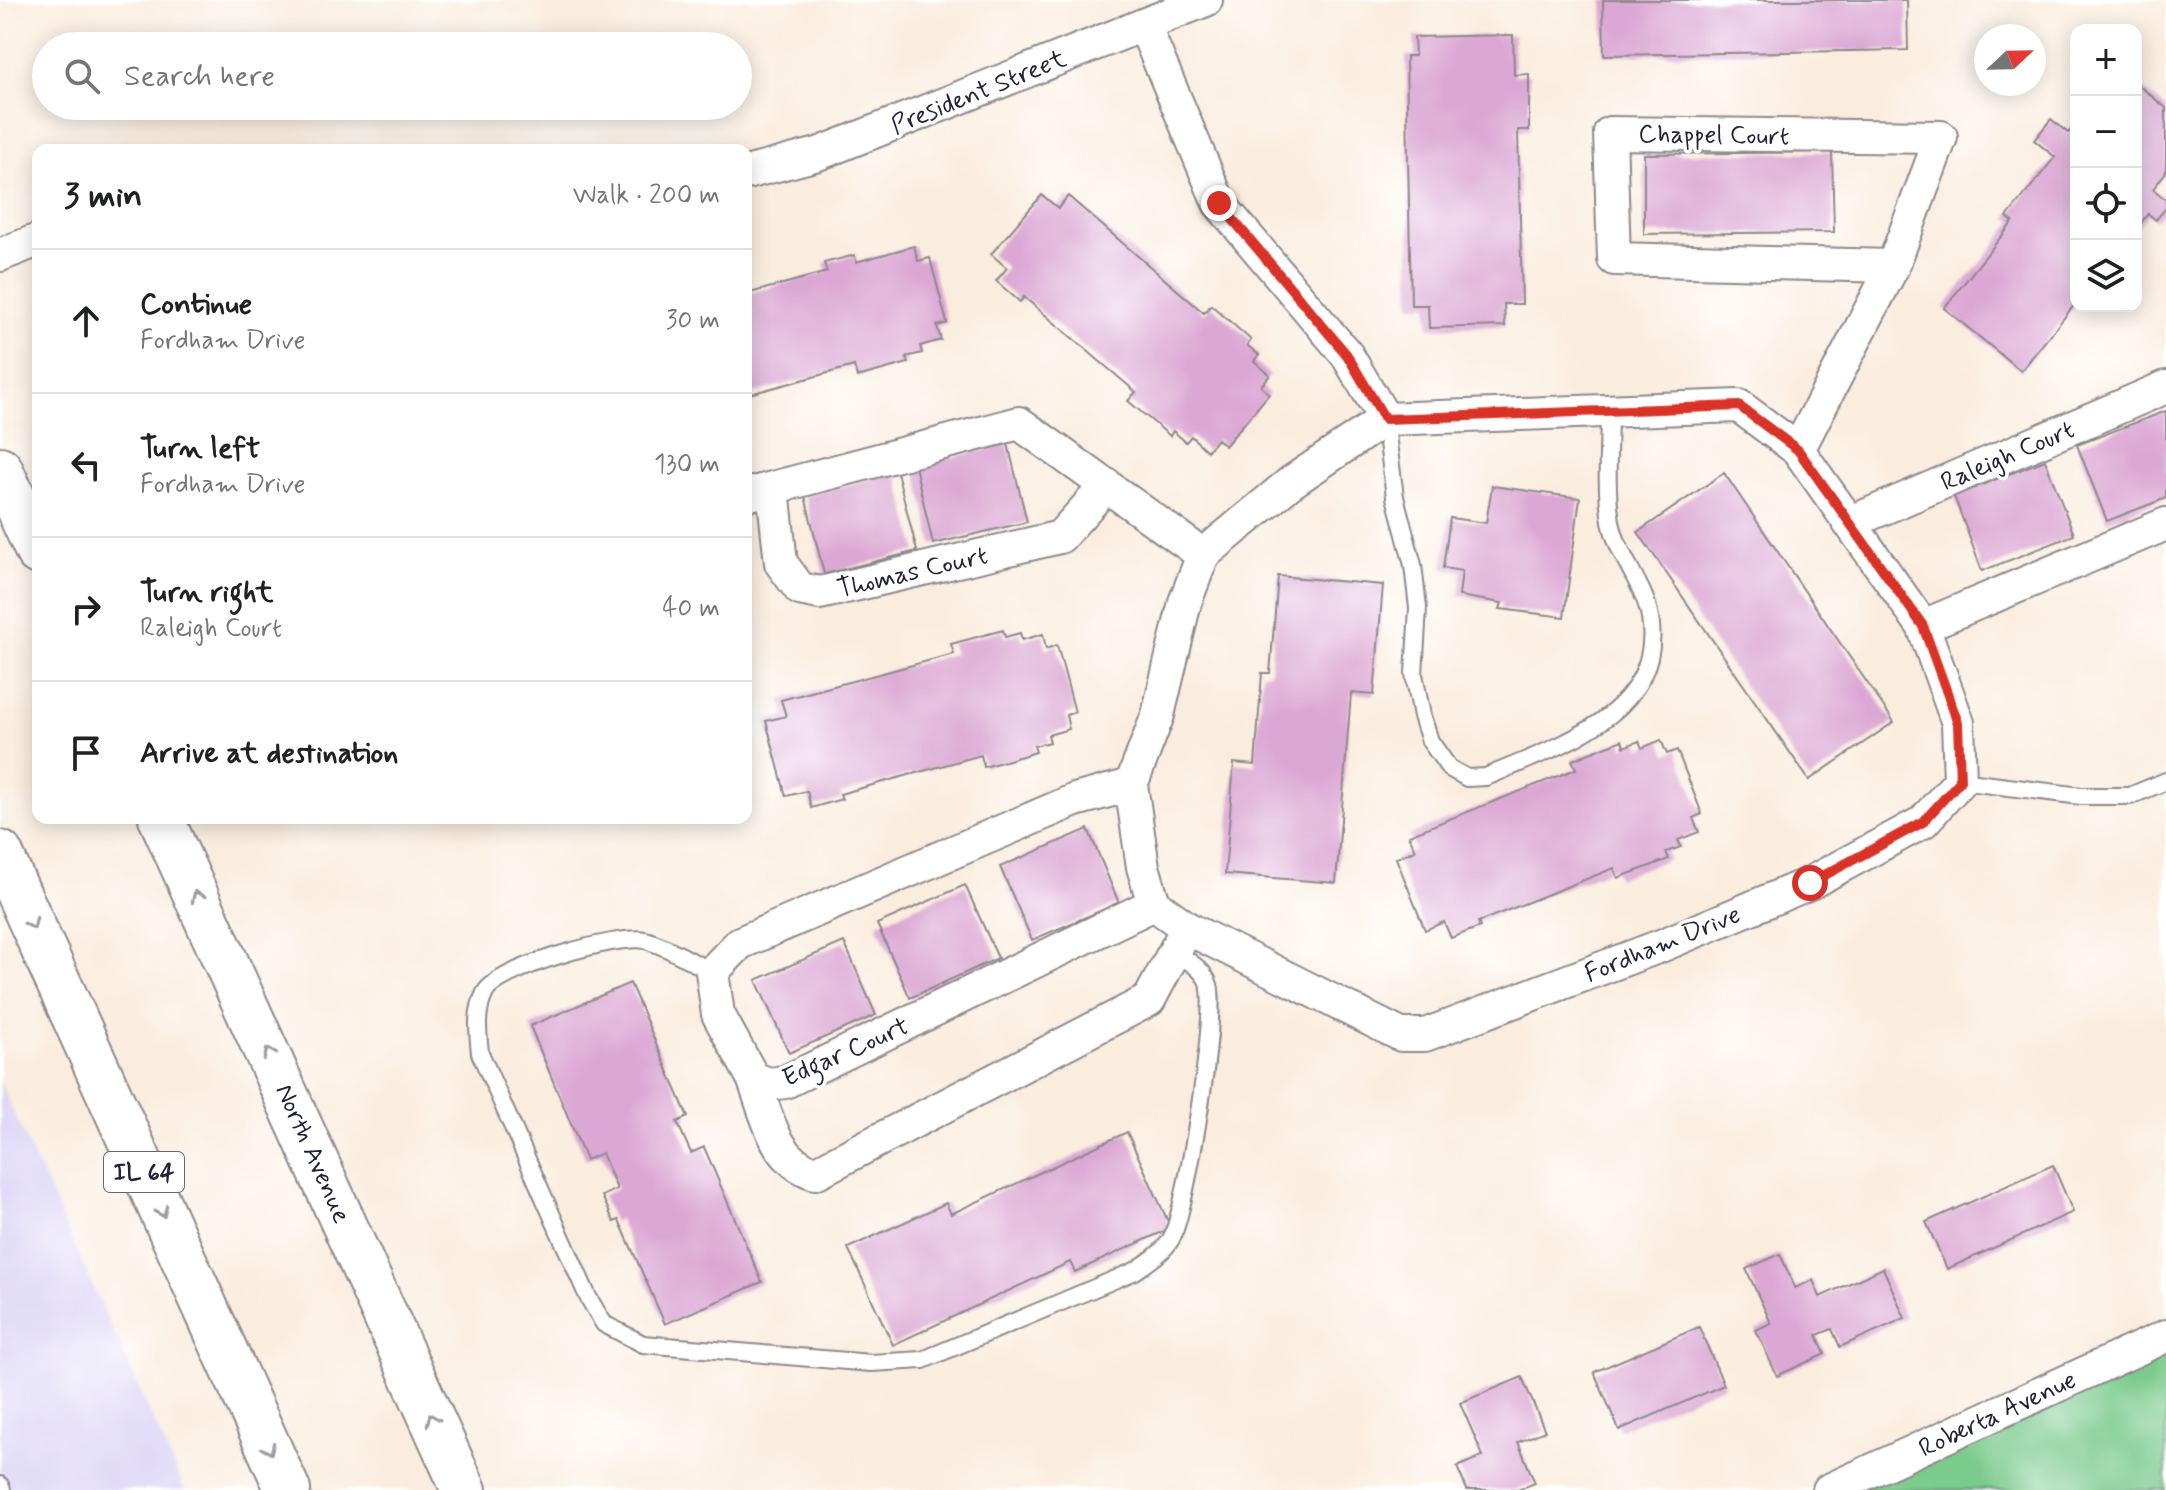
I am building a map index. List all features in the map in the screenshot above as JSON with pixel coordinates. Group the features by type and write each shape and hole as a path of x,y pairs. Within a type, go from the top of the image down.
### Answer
{"main road":[{"path":"0,469 32,539"},
{"name":"North Avenue","path":"164,824 464,1490"},
{"name":"IL 64","path":"4,867 288,1490"}],"street":[{"name":"President Street","path":"752,171 818,154 1206,0"},
{"path":"1144,25 1219,203 1347,355 1385,419"},
{"name":"Chappel Court","path":"1798,450 1893,266 1941,137 1610,133 1614,259 1893,266"},
{"path":"0,255 32,242"},
{"name":"Raleigh Court","path":"1849,523 2166,387"},
{"path":"1154,904 1143,867 1131,785 1158,715 1185,602 1203,555 1290,483 1385,419 1739,406 1798,450 1923,626 1958,723 1960,781"},
{"name":"Thomas Court","path":"1107,485 1060,537 820,593 800,589 781,563 760,492 1019,423 1107,485 1203,555"},
{"path":"1923,626 2166,524"},
{"name":"Fordham Drive","path":"1154,904 1181,940 1401,1035 1425,1035 1663,945 1810,883 1923,822 1960,781"},
{"path":"712,972 740,943 1075,800 1131,785"},
{"name":"Edgar Court","path":"712,972 718,1014 753,1078 769,1084 785,1082 1154,904"},
{"path":"753,1078 786,1158 800,1168 815,1173 1149,1000 1181,940"},
{"name":"Roberta Avenue","path":"1829,1490 2166,1336"}],"lane":[{"path":"1385,419 1395,497 1413,565 1418,608 1414,674 1422,716 1430,741 1449,768 1467,778 1486,777 1591,729 1623,707 1646,673 1651,642 1649,616 1620,552 1611,522 1609,411"},
{"path":"1960,781 2081,796 2130,796 2166,781"},
{"path":"712,972 645,940 620,940 547,960 506,976 486,990 477,1019 480,1053 588,1297 604,1324 643,1344 871,1363 923,1360 1135,1271 1156,1256 1172,1238 1190,1157 1211,1019 1209,985 1181,940"}],"shaded area":[{"path":"0,1082 185,1490 0,1490"}],"green space":[{"path":"2166,1349 2166,1490 1854,1490"}],"building":[{"path":"1603,0 1907,0 1908,50 1604,55"},
{"path":"1513,35 1514,75 1529,74 1529,130 1518,130 1522,304 1504,304 1505,326 1429,328 1428,305 1411,305 1406,56 1415,56 1414,37"},
{"path":"2142,88 2166,108 2166,172 2153,189 2166,200 2166,208 2156,220 2148,214 2142,222"},
{"path":"2051,119 2068,133 2070,130 2070,310 2021,371 1944,308 2013,222 2007,217 2055,157 2034,140"},
{"path":"1832,152 1834,232 1644,234 1644,154"},
{"path":"1042,195 1058,208 1068,196 1204,313 1211,305 1251,340 1247,345 1259,355 1254,361 1270,375 1261,386 1269,394 1225,446 1217,439 1207,451 1191,436 1186,442 1173,431 1170,436 1128,401 1136,392 1024,297 1020,302 996,281 1007,268 991,254"},
{"path":"914,246 918,261 930,258 947,323 937,326 941,340 920,346 922,353 906,357 908,363 857,377 854,366 752,393 752,292 827,272 824,263 855,255 856,262"},
{"path":"2166,411 2166,498 2107,521 2077,445"},
{"path":"1008,444 1027,522 933,544 915,466"},
{"path":"2045,460 2074,535 1982,571 1954,496"},
{"path":"897,472 917,551 824,574 805,496"},
{"path":"1724,473 1894,722 1809,780 1638,532"},
{"path":"1492,486 1580,498 1564,617 1500,609 1502,603 1459,596 1462,571 1443,568 1450,518 1486,523"},
{"path":"1278,576 1383,585 1374,695 1351,693 1336,883 1225,874 1234,763 1255,765 1262,673 1270,673"},
{"path":"1003,630 1005,637 1020,633 1022,640 1043,634 1046,649 1057,645 1075,712 1066,715 1069,729 1048,735 1050,742 1034,746 1036,752 984,767 981,755 840,794 842,799 811,808 807,791 786,796 766,721 786,716 781,700 954,654 951,644"},
{"path":"1622,740 1624,747 1639,741 1642,748 1661,740 1667,754 1677,750 1702,814 1693,818 1699,832 1678,840 1681,847 1666,852 1669,859 1618,878 1614,868 1478,922 1480,927 1451,938 1444,922 1425,930 1396,858 1415,850 1409,835 1576,769 1572,760"},
{"path":"1088,829 1119,903 1032,940 1000,867"},
{"path":"965,885 998,958 910,998 877,924"},
{"path":"844,942 876,1015 789,1053 756,980"},
{"path":"630,983 688,1117 677,1122 691,1153 704,1147 762,1282 665,1324 619,1220 614,1222 602,1196 617,1189 602,1153 586,1160 530,1026"},
{"path":"1127,1132 1171,1228 1075,1272 1070,1262 893,1345 848,1248 946,1203 951,1214"},
{"path":"2053,1165 2073,1212 1947,1269 1926,1222"},
{"path":"1780,1254 1795,1288 1813,1280 1820,1297 1883,1268 1905,1318 1840,1347 1832,1329 1817,1335 1825,1354 1777,1376 1756,1330 1771,1323 1746,1269"},
{"path":"1699,1327 1724,1385 1619,1430 1594,1372"},
{"path":"1522,1377 1545,1431 1518,1442 1535,1483 1517,1490 1467,1490 1457,1467 1483,1456 1460,1403"}],"route":[{"path":"1219,203 1282,273 1347,355 1385,419 1739,406 1798,450 1923,626 1958,723 1960,781 1923,822 1810,883"}]}
